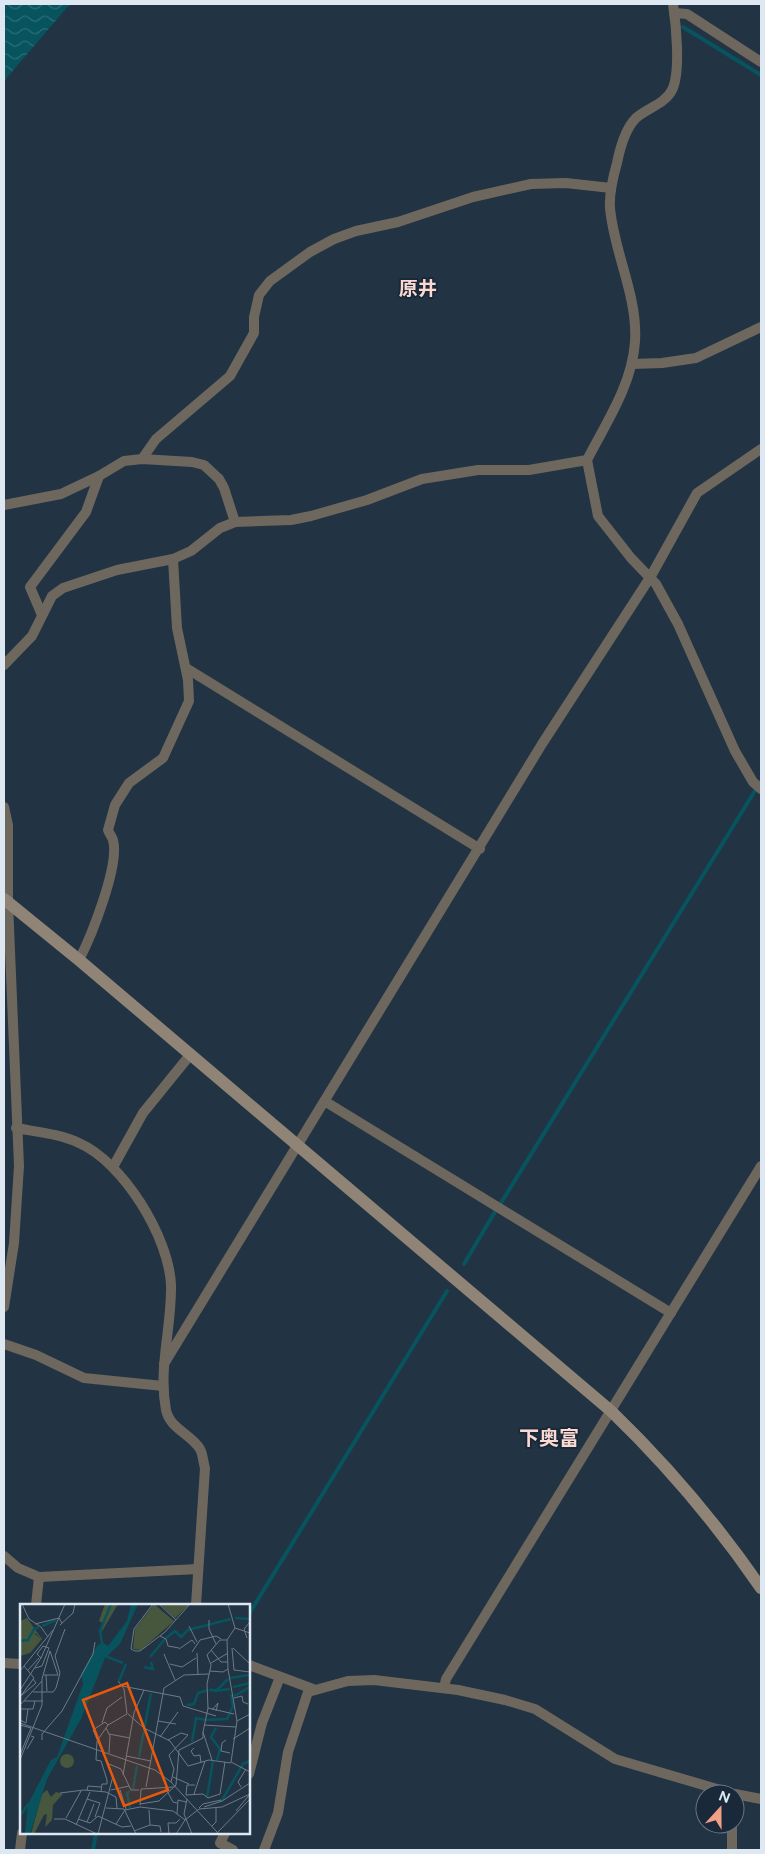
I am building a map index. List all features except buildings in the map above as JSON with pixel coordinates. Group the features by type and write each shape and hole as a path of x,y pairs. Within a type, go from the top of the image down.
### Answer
{"street":[{"path":"759,787 735,751 678,624 650,576 631,558 598,516 587,460 620,395 632,364 635,340 632,308 610,207 611,188 625,136 632,124 636,119 665,100 672,91 676,75 674,8 687,14 761,62"},
{"path":"142,459 156,439 230,376 254,333 254,317 259,295 270,281 310,252 334,238 398,222 473,197 531,184 566,183 611,188"},
{"path":"632,364 662,363 696,358 761,327"},
{"path":"164,1364 326,1102 542,744 650,576 696,493 761,449"},
{"path":"4,505 61,494 99,476 124,461 142,459 192,462 204,465 213,472 224,488 235,522"},
{"path":"4,665 32,636 52,596 63,588 117,570 173,559 191,551 220,528 235,522 291,520 311,516 367,500 422,479 478,470 529,470 573,464 587,460"},
{"path":"42,615 30,587 86,512 99,476"},
{"path":"79,960 103,905 114,841 108,830 116,805 129,783 163,758 174,739 189,701 186,668 177,628 173,559"},
{"path":"186,668 480,849"},
{"path":"4,807 8,825 6,901 18,1201 4,1301"},
{"path":"6,901 79,960 611,1411 675,1476 714,1523 761,1588"},
{"path":"113,1167 143,1113 190,1055"},
{"path":"326,1102 671,1313"},
{"path":"16,1128 62,1137 80,1143 98,1154 113,1167 137,1198 152,1226 167,1262 171,1285 163,1386 167,1412 179,1431 188,1436 200,1450 205,1468 196,1604"},
{"path":"444,1688 446,1679 761,1166"},
{"path":"4,1344 36,1355 84,1378 163,1386"},
{"path":"4,1556 18,1568 39,1577 198,1569"},
{"path":"36,1604 39,1577"},
{"path":"4,1663 20,1664"},
{"path":"250,1665 313,1689"},
{"path":"250,1770 262,1723 280,1676"},
{"path":"264,1850 278,1813 288,1752 308,1692 313,1689 348,1681 374,1680 444,1688 505,1700 535,1709 616,1759 700,1784"},
{"path":"745,1796 761,1799"},
{"path":"20,1850 22,1834"},
{"path":"224,1834 220,1844 233,1850"},
{"path":"732,1834 732,1850"}],"water":[{"path":"4,4 70,4 4,81"}],"waterway":[{"path":"683,27 761,75"},
{"path":"501,1203 761,781"},
{"path":"464,1264 496,1210"},
{"path":"250,1612 447,1291"},
{"path":"93,1850 96,1834"}],"district":[{"name":"原井","path":"418,288"},
{"name":"下奥富","path":"549,1438"}]}
